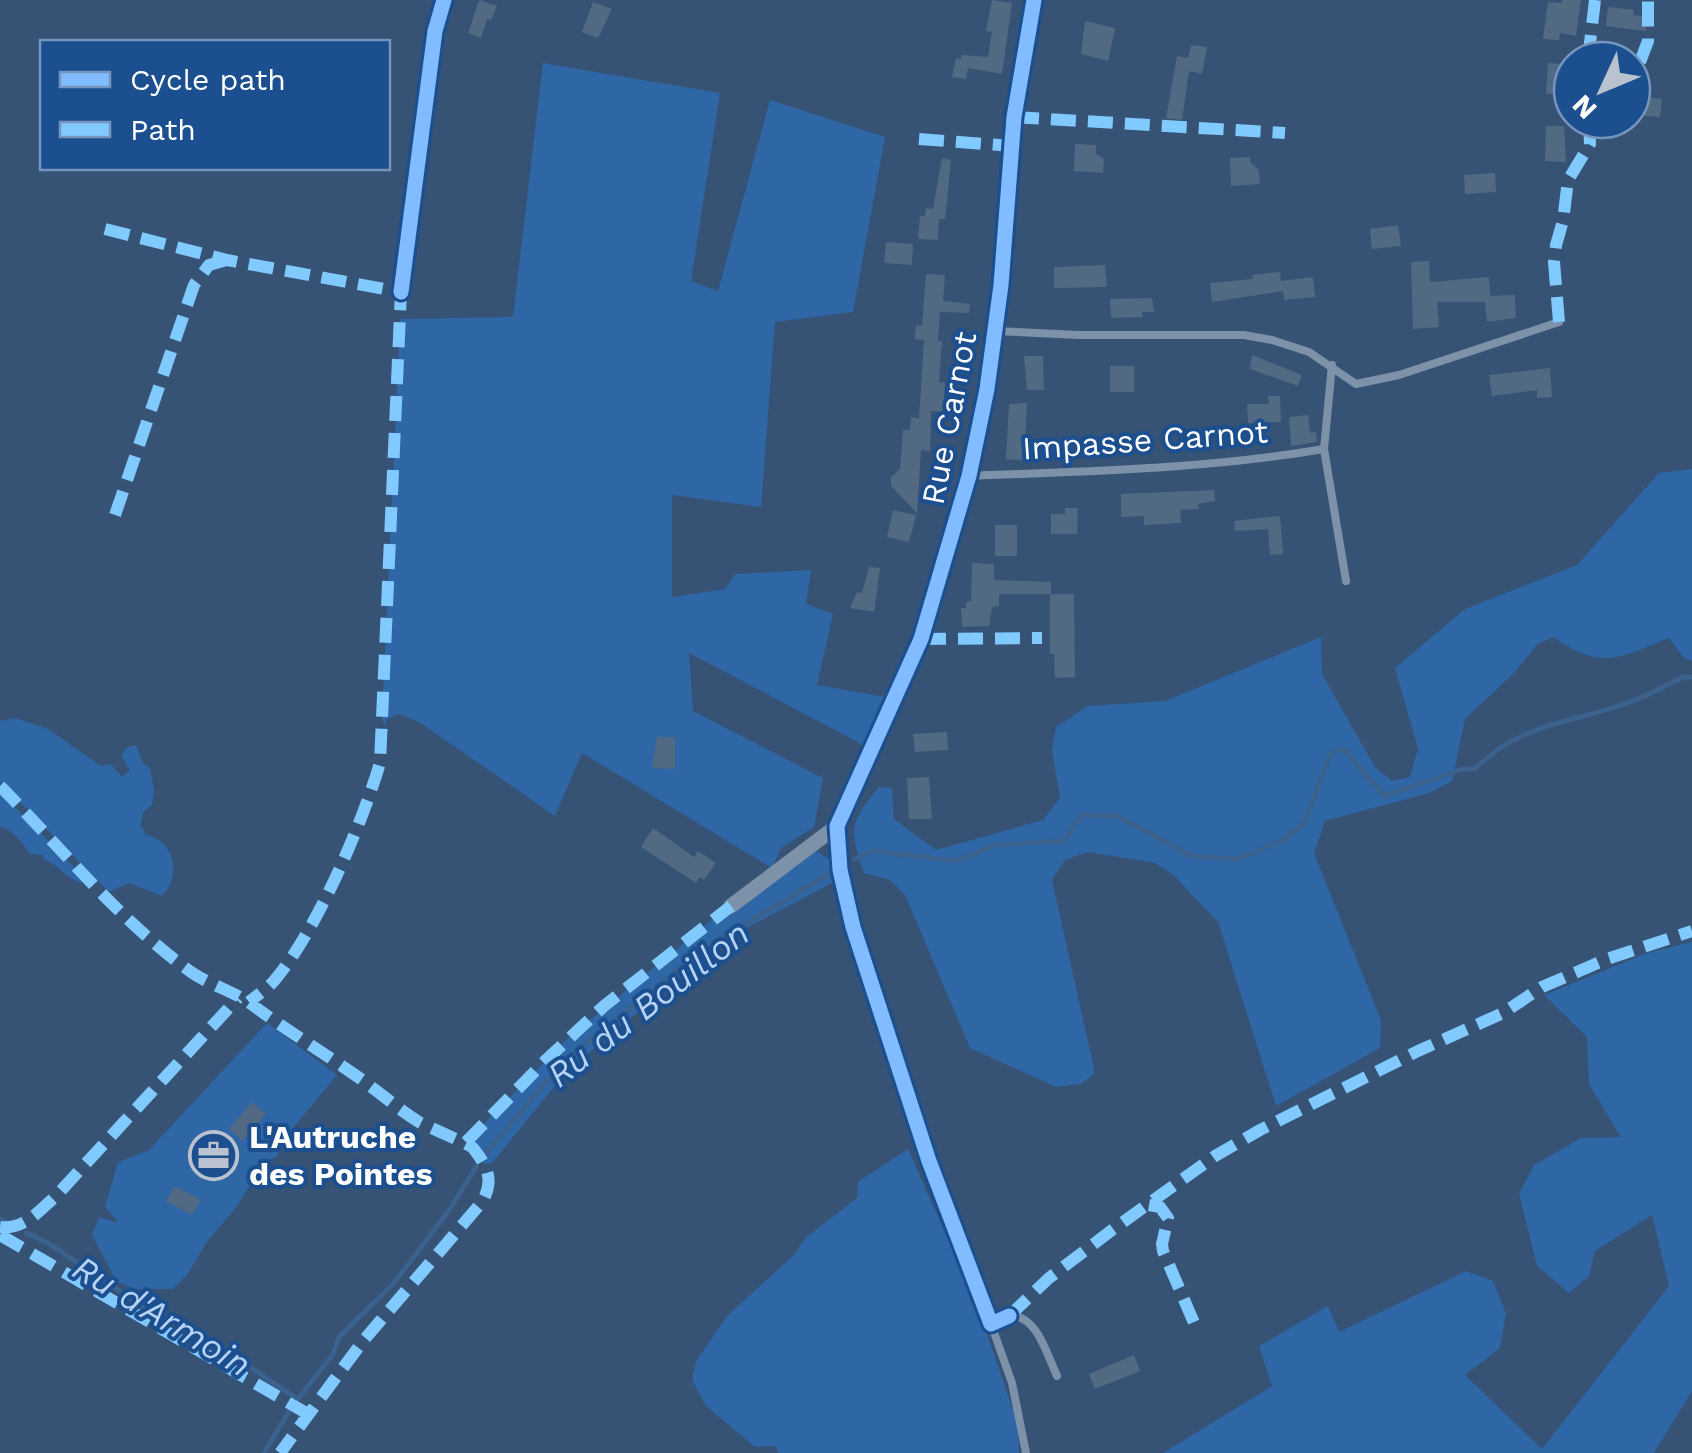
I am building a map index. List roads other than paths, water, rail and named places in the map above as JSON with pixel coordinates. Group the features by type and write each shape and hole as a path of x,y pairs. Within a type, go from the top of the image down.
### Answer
{"street":[{"path":"402,292 435,30 444,0"},
{"name":"Rue Carnot","path":"838,826 921,639 969,476 995,330 1014,117 1034,0"},
{"path":"730,906 838,826"},
{"path":"838,826 841,879 853,927 929,1161 991,1324 1009,1316"}],"lane":[{"path":"995,330 1078,335 1244,335 1309,352 1356,384 1399,375 1558,322"},
{"path":"1332,365 1324,449 1346,582"},
{"name":"Impasse Carnot","path":"969,476 1247,462 1324,449"},
{"path":"1009,1316 1021,1316 1030,1323 1057,1376"},
{"path":"991,1324 1012,1383 1026,1453"}],"waterway":[{"name":"Ru du Bouillon","path":"855,859 873,851 956,861 996,845 1064,841 1081,815 1118,816 1191,856 1237,859 1284,840 1305,822 1329,757 1337,749 1345,750 1385,796 1462,769 1474,769 1531,732 1610,709 1683,677 1692,677"},
{"name":"Ru du Bouillon","path":"485,1154 559,1067 603,1030 707,947 829,874"},
{"name":"Ru d'Armoin","path":"26,1233 298,1399 333,1354 339,1337 394,1283 450,1209 476,1167"},
{"path":"0,1219 6,1222"},
{"name":"Ru d'Armoin","path":"264,1453 292,1406"}],"place":[{"name":"L'Autruche des Pointes","path":"214,1155"}]}
